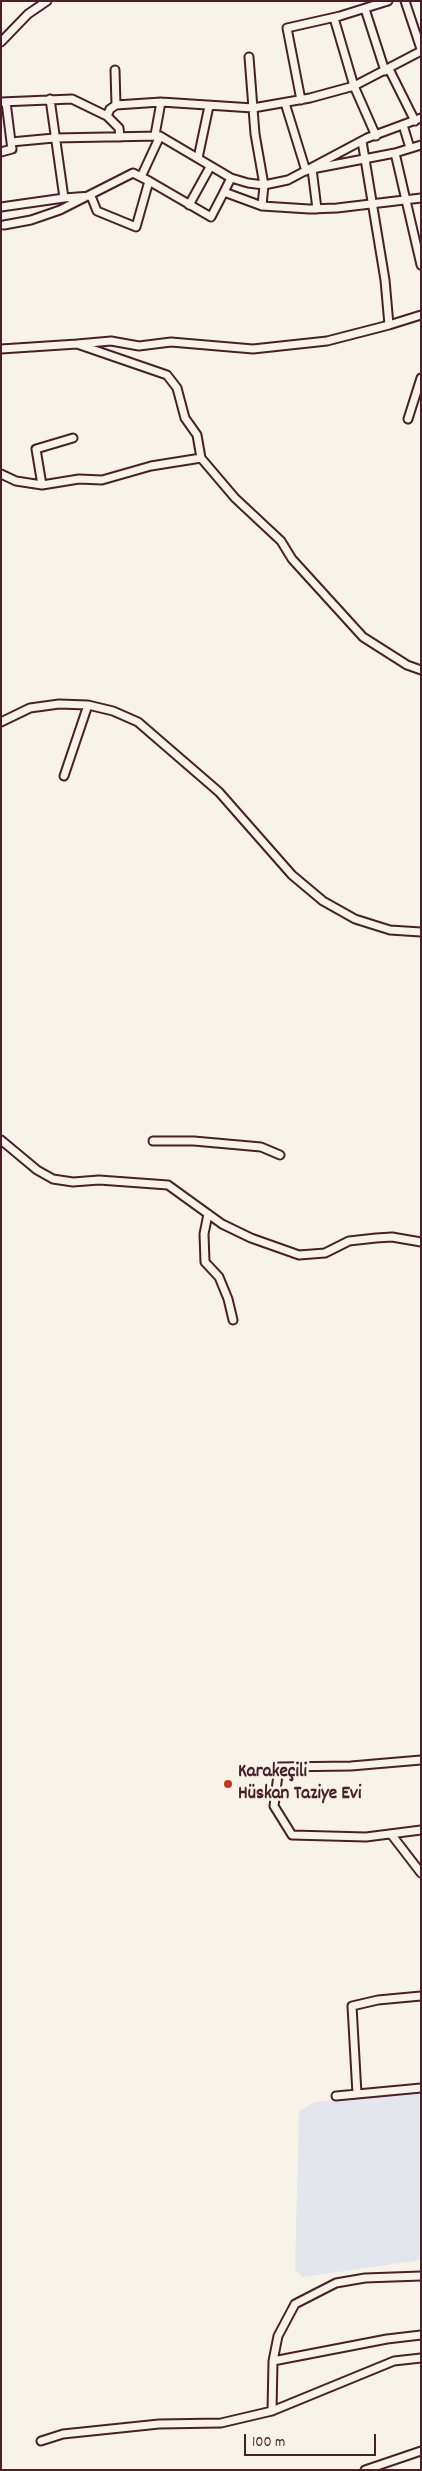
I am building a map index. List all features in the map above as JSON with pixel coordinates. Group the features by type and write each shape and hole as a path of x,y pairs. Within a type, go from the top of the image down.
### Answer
{"street":[{"path":"1,42 28,14 47,1"},
{"path":"301,100 287,28 334,18 388,1"},
{"path":"107,116 110,109 116,104 161,102 253,108 301,100 354,86 387,70 421,50 405,1"},
{"path":"11,142 54,138 157,135 231,178 264,185 288,180 362,141 418,120 387,70 365,9"},
{"path":"334,18 354,86 376,136"},
{"path":"249,58 253,108 264,185 262,206"},
{"path":"115,70 116,104"},
{"path":"50,99 54,138 64,198"},
{"path":"1,152 12,149 3,102 72,99 107,116 119,128 120,137"},
{"path":"141,177 157,135 161,102"},
{"path":"285,103 309,170 317,209"},
{"path":"198,158 209,106"},
{"path":"403,125 410,148"},
{"path":"362,141 385,280 389,325"},
{"path":"309,170 365,157 394,153 421,145"},
{"path":"394,153 421,265"},
{"path":"189,205 210,167"},
{"path":"4,225 31,220 60,210 91,196 133,173 211,217 231,178"},
{"path":"91,196 97,211 136,227 149,181"},
{"path":"224,192 262,206 317,209 373,205 421,198"},
{"path":"1,207 91,196"},
{"path":"1,349 111,341 139,346 171,342 253,349 327,342 421,315"},
{"path":"78,344 167,375 177,388 186,418 197,435 201,458 236,498 281,541 292,559 364,637 407,665 421,670"},
{"path":"408,419 421,378"},
{"path":"42,485 36,449 73,438"},
{"path":"1,474 16,481 42,485 79,478 102,480 151,466 201,458"},
{"path":"1,722 30,708 59,704 88,705 113,711 138,722 181,757 219,792 292,874 323,901 355,919 390,930 421,932"},
{"path":"64,776 88,705"},
{"path":"1,1140 38,1170 53,1179 73,1182 99,1180 168,1185 222,1224 251,1238 299,1255 325,1253 348,1242 376,1238 392,1237 421,1242"},
{"path":"153,1141 260,1147 280,1155"},
{"path":"208,1214 204,1234 205,1262 219,1277 228,1299 233,1320"},
{"path":"421,1760 351,1766 279,1767 274,1806 292,1835 366,1837 421,1830"},
{"path":"391,1834 406,1857 421,1873"},
{"path":"357,2094 352,2006 421,1996"},
{"path":"336,2096 421,2088"},
{"path":"272,2411 273,2361 278,2336 296,2304 336,2283 365,2278 421,2276"},
{"path":"273,2361 387,2339 421,2335"},
{"path":"41,2441 63,2434 159,2424 221,2423 272,2411 394,2362 421,2358"},
{"path":"365,2470 421,2451"}],"shaded area":[{"path":"421,2091 421,2260 303,2277 295,2270 299,2111 315,2102"}],"place":[{"name":"Karakeçili Hüskan Taziye Evi","path":"228,1784"}]}
